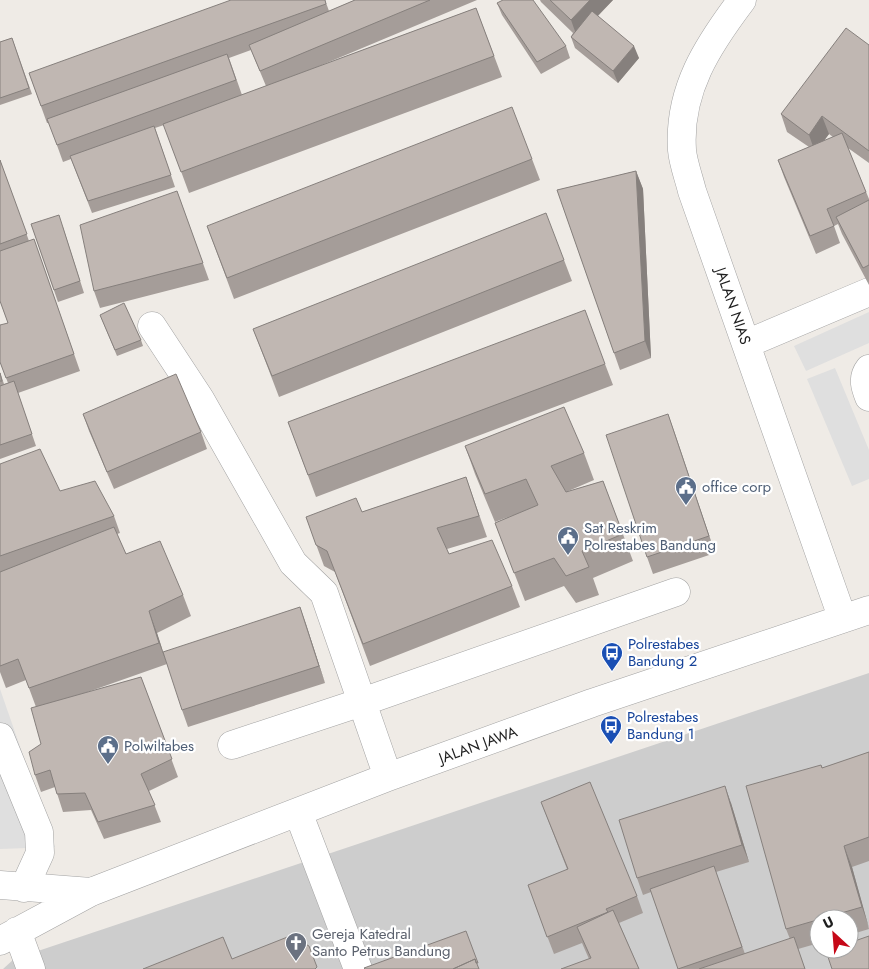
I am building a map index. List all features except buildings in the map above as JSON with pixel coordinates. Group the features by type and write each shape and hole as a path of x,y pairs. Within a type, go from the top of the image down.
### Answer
{"street":[{"name":"JALAN NIAS","path":"742,0 711,42 694,79 682,114 682,151 692,191 842,618"},
{"path":"746,344 869,292"},
{"path":"152,326 200,399 293,563 324,593 388,777"},
{"path":"869,369 864,386 869,397"},
{"path":"232,745 362,702 676,592"},
{"name":"JALAN JAWA","path":"9,936 91,892 388,777 592,703 869,610"},
{"path":"0,737 39,832 40,853 12,886"},
{"path":"298,812 358,969"},
{"name":"JALAN JAWA","path":"12,886 91,892"},
{"path":"9,936 31,969"}],"shaded area":[{"path":"869,312 869,343 806,371 794,346"},
{"path":"835,368 869,450 869,479 852,486 807,379"},
{"path":"869,673 869,969 3,969 14,959"},
{"path":"0,689 55,847 0,849"}],"place":[{"name":"office corp","path":"686,506"},
{"name":"Sat Reskrim Polrestabes Bandung","path":"568,556"},
{"name":"Polrestabes Bandung 2","path":"612,672"},
{"name":"Polrestabes Bandung 1","path":"611,745"},
{"name":"Polwiltabes","path":"108,765"},
{"name":"Gereja Katedral Santo Petrus Bandung","path":"296,962"}]}
